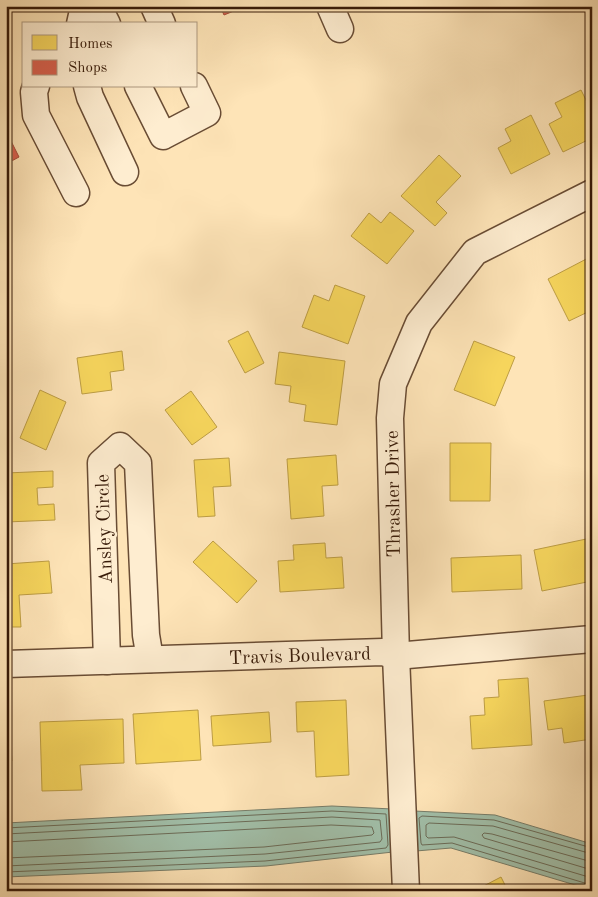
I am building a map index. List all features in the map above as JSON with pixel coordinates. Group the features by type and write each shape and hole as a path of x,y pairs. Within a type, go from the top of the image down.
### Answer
{"street":[{"path":"80,22 84,6"},
{"path":"99,6 106,22"},
{"path":"154,6 161,22"},
{"path":"35,88 36,115 76,194"},
{"path":"88,88 125,172"},
{"path":"139,88 162,136 207,113 195,88"},
{"name":"Thrasher Drive","path":"406,891 396,656 390,418 393,384 419,323 475,252 592,193"},
{"name":"Ansley Circle","path":"107,661 100,463 120,446 138,464 146,635 150,659"},
{"name":"Travis Boulevard","path":"6,664 383,652 396,656 592,638"}],"water":[{"path":"332,806 392,809 393,852 266,866 6,877 6,823"},
{"path":"414,811 495,815 592,844 592,890 451,848 416,851"}],"building: Homes":[{"path":"581,90 592,112 592,138 563,152 549,124 562,117 555,103"},
{"path":"531,115 550,154 511,174 498,148 511,141 505,129"},
{"path":"439,155 461,176 436,202 447,213 435,226 401,196"},
{"path":"390,212 414,231 387,264 351,236 369,213 381,223"},
{"path":"592,256 592,292 588,294 592,301 592,310 569,321 548,279"},
{"path":"335,285 365,296 348,344 302,327 314,295 329,301"},
{"path":"248,331 264,363 245,373 228,341"},
{"path":"474,341 515,357 495,406 454,390"},
{"path":"122,351 124,370 110,372 112,390 82,394 77,358"},
{"path":"279,352 345,361 337,425 304,421 306,405 289,402 291,386 275,384"},
{"path":"40,390 66,402 46,450 20,438"},
{"path":"191,391 217,427 192,445 165,410"},
{"path":"450,443 491,443 490,501 450,501"},
{"path":"336,455 338,485 322,486 324,516 291,519 287,459"},
{"path":"229,458 231,486 213,487 215,516 198,517 194,460"},
{"path":"53,471 53,487 37,488 38,505 54,504 55,520 6,522 6,473"},
{"path":"591,538 592,581 542,591 534,550"},
{"path":"213,541 257,581 237,603 193,562"},
{"path":"325,543 326,558 342,557 344,588 280,592 278,561 294,560 293,545"},
{"path":"521,555 522,589 452,592 451,558"},
{"path":"49,561 52,593 19,595 21,627 6,627 6,564"},
{"path":"528,678 532,745 472,749 470,716 485,715 484,698 499,697 498,680"},
{"path":"588,695 592,739 564,743 562,728 548,730 544,701"},
{"path":"346,700 349,775 316,777 314,731 297,732 296,702"},
{"path":"198,710 201,760 136,764 133,714"},
{"path":"269,712 271,742 213,746 211,716"},
{"path":"123,719 124,763 80,765 82,790 42,791 40,722"},
{"path":"6,733 10,733 12,761 6,762"},
{"path":"501,877 508,891 474,891"}],"building: Shops":[{"path":"220,6 246,6 224,15"},
{"path":"6,131 19,157 6,164"}]}
